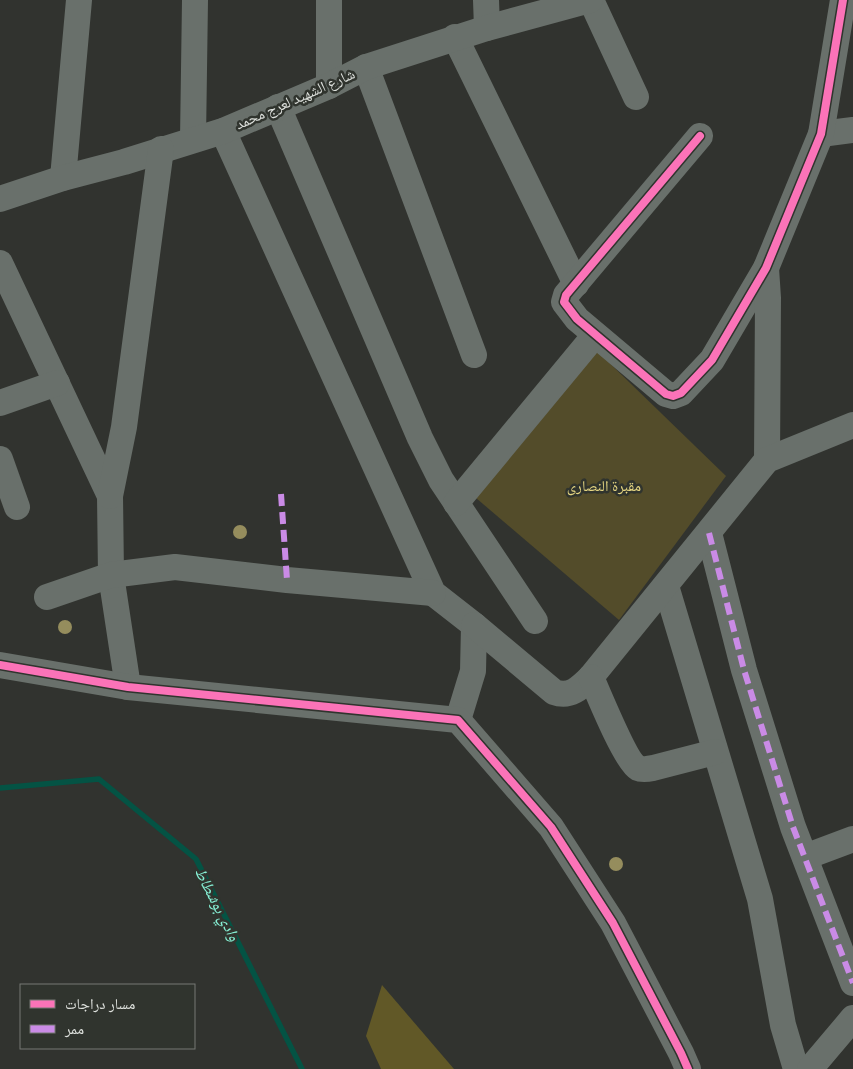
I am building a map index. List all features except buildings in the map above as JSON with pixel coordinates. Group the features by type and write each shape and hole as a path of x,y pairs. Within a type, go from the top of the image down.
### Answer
{"street":[{"path":"63,178 79,0"},
{"path":"192,139 195,0"},
{"path":"329,0 329,86"},
{"path":"486,0 487,28"},
{"path":"591,0 636,97"},
{"name":"شارع الشهيد لعرج محمد","path":"0,199 63,178 124,162 222,131 329,86 366,67 455,37 591,0"},
{"path":"700,136 566,295 564,302 577,319 595,335 666,394 673,396 681,394 712,360 766,268 821,134 843,0"},
{"path":"455,37 576,284"},
{"path":"366,67 474,355"},
{"path":"278,107 420,438 441,480 535,621"},
{"path":"821,134 853,130"},
{"path":"222,131 433,593 554,692 561,695 568,694 578,690 591,678 767,460 853,425"},
{"path":"128,688 111,575 110,496 124,428 161,149"},
{"path":"0,263 110,496"},
{"path":"766,268 768,298 767,460"},
{"path":"456,503 595,335"},
{"path":"0,403 57,383"},
{"path":"0,459 16,507"},
{"path":"709,533 744,670 793,827 853,983"},
{"path":"47,597 111,575 175,566 287,580 433,593"},
{"path":"666,586 760,899 783,1025 796,1069"},
{"path":"458,720 474,672 474,625"},
{"path":"0,665 128,688 458,720 551,826 613,923 682,1053 688,1069"},
{"path":"591,678 624,748 633,764 638,768 644,770 715,752"},
{"path":"805,857 853,839"},
{"path":"810,1069 853,1018"}],"green space":[{"name":"مقبرة النصارى","path":"595,349 726,476 619,620 476,498"}],"shaded area":[{"path":"382,985 454,1069 381,1069 366,1036"}],"waterway":[{"name":"وادي بوشطاط","path":"0,788 99,779 196,859 302,1069"}],"marked path":[{"path":"281,494 287,580"},
{"path":"709,533 744,670 793,827 853,983"}],"cycle path":[{"path":"700,136 566,295 564,302 577,319 666,394 673,396 681,393 712,360 766,268 821,134 843,0"},
{"path":"0,665 128,687 458,720 551,827 613,923 688,1069"}]}
